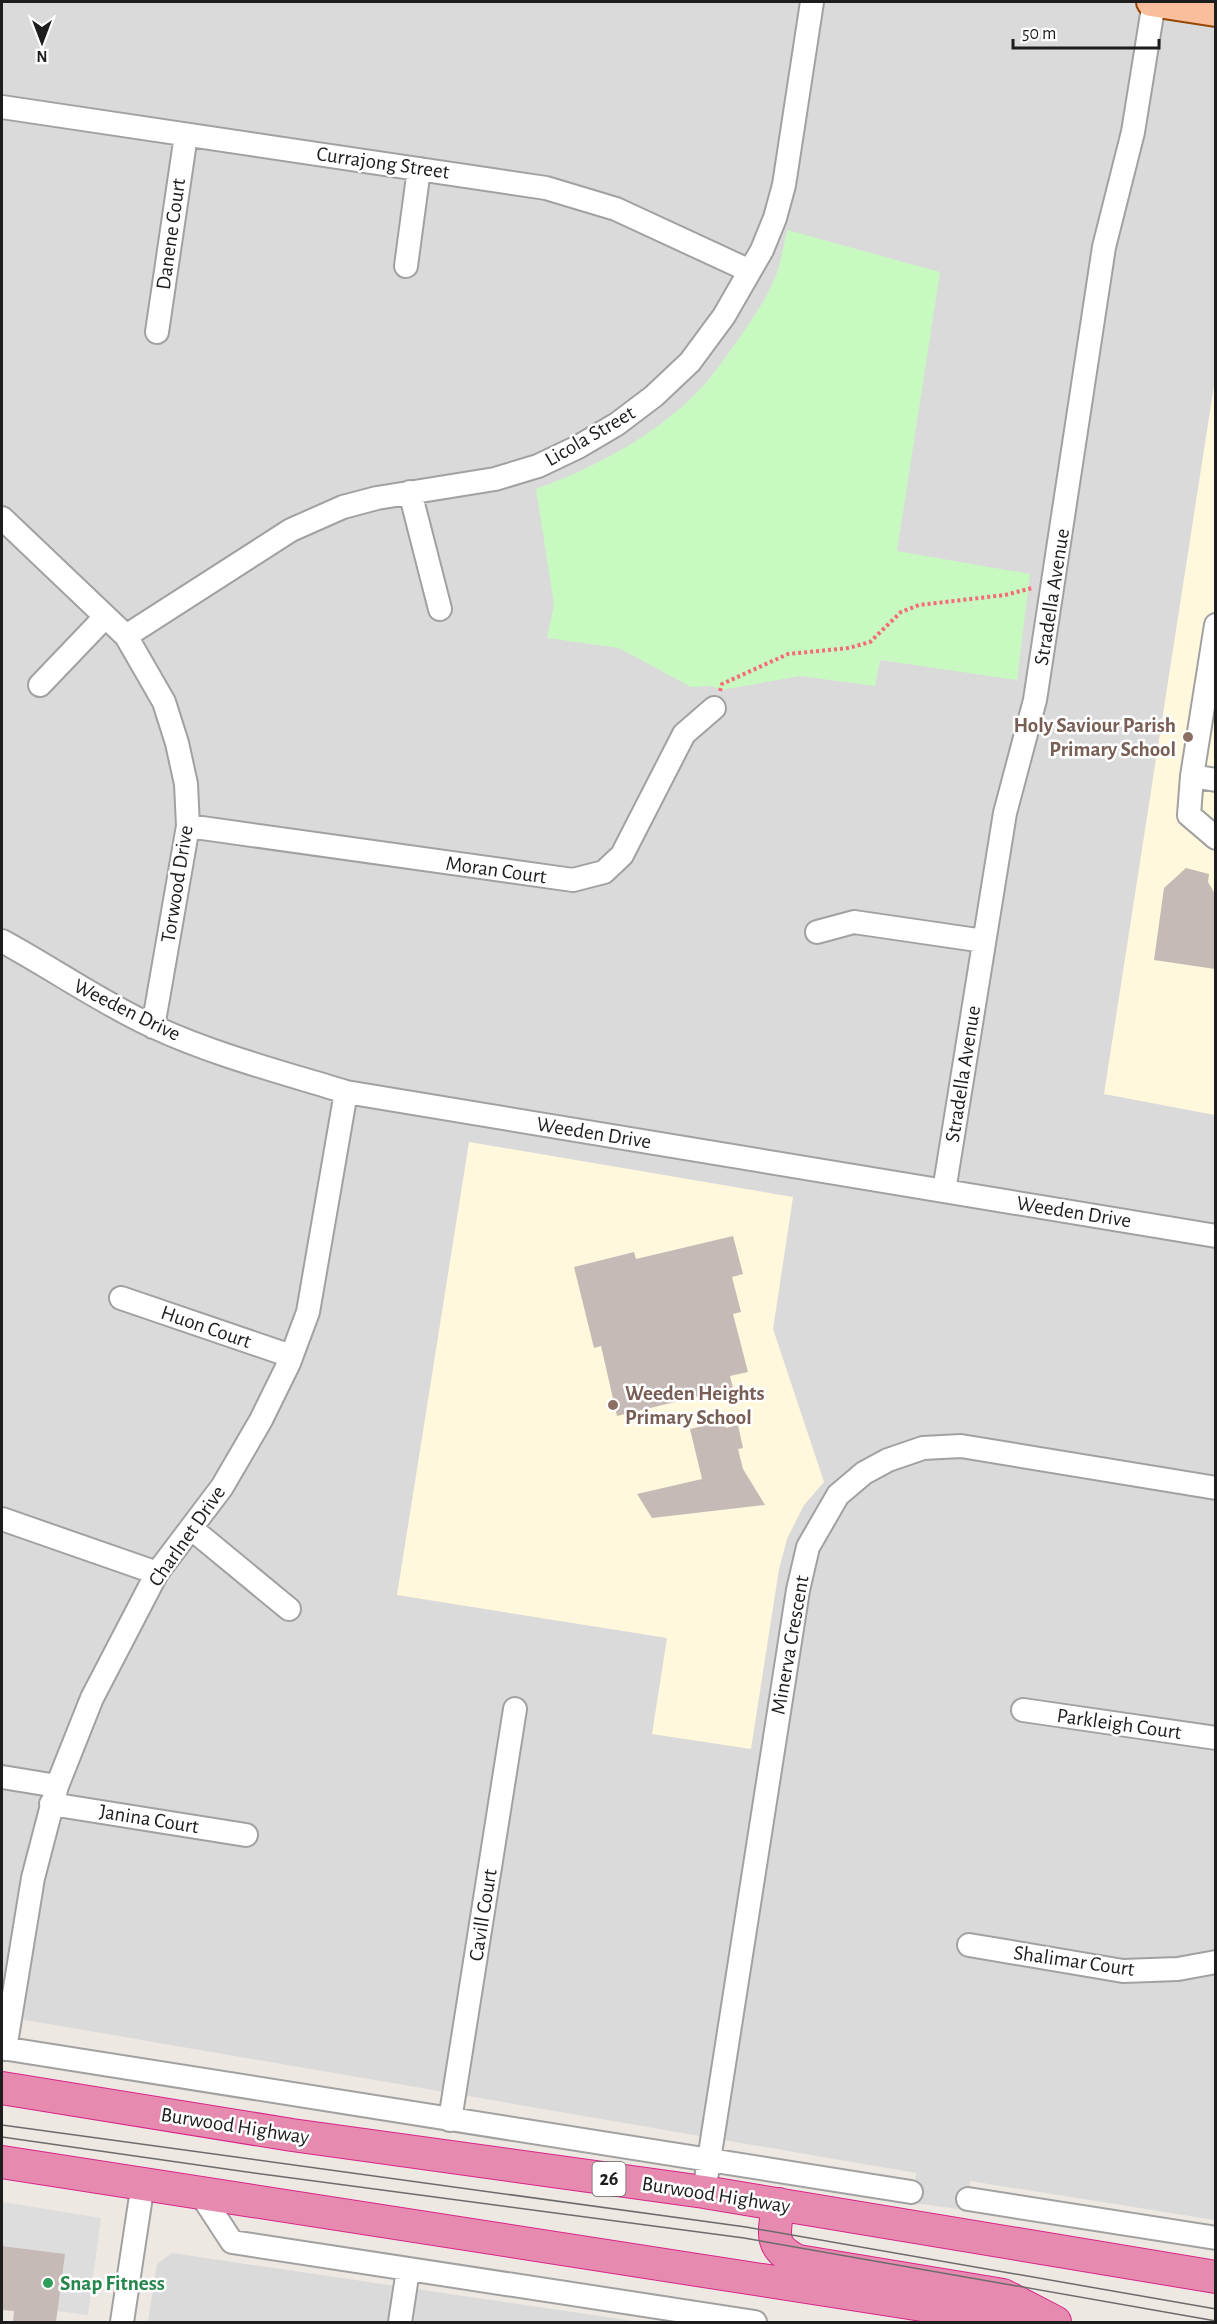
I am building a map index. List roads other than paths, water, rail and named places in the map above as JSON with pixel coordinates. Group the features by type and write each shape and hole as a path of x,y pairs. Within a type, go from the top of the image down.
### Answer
{"highway":[{"name":"Burwood Highway","path":"2,2088 292,2136 704,2192 1215,2277"},
{"path":"2,2162 1032,2322"},
{"path":"779,2204 774,2232 776,2243 782,2252 798,2261 1003,2295 1055,2322"}],"main road":[{"path":"1152,2 1215,12"}],"street":[{"name":"Licola Street","path":"126,636 291,530 343,507 377,498 495,479 538,466 578,447 617,424 654,396 690,362 724,316 762,250 775,218 784,185 812,2"},
{"name":"Stradella Avenue","path":"944,1191 1005,813 1035,700 1104,248 1133,132 1152,2"},
{"name":"Currajong Street","path":"2,106 546,188 615,209 750,271"},
{"name":"Danene Court","path":"157,332 186,135"},
{"path":"406,266 419,168"},
{"path":"410,492 440,609"},
{"name":"Torwood Drive","path":"2,518 126,636 164,702 177,743 186,784 188,826 153,1027"},
{"path":"40,685 105,617"},
{"path":"1215,624 1192,776 1190,815 1215,838"},
{"name":"Moran Court","path":"188,826 573,880 604,872 622,855 684,734 714,708"},
{"path":"1192,776 1215,780"},
{"path":"817,932 854,922 984,941"},
{"name":"Weeden Drive","path":"2,941 153,1027 240,1060 346,1092 1215,1236"},
{"name":"Charlnet Drive","path":"3,2049 33,1878 54,1795 92,1698 157,1573 192,1529 238,1462 291,1356 308,1312 346,1092"},
{"name":"Huon Court","path":"121,1298 291,1356"},
{"name":"Minerva Crescent","path":"704,2192 798,1590 808,1547 838,1495 864,1473 888,1460 923,1448 962,1446 1215,1488"},
{"path":"2,1519 157,1573"},
{"path":"192,1529 289,1610"},
{"name":"Cavill Court","path":"450,2120 515,1709"},
{"name":"Parkleigh Court","path":"1023,1710 1215,1738"},
{"name":"Janina Court","path":"2,1777 54,1795 246,1835"},
{"name":"Shalimar Court","path":"969,1945 1123,1971 1178,1969 1215,1962"},
{"name":"Burwood Highway","path":"3,2049 911,2192"},
{"path":"122,2322 143,2183"},
{"path":"200,2193 232,2242 755,2322"},
{"path":"968,2199 1215,2238"},
{"path":"400,2322 408,2270"}],"tram line":[{"path":"2,2125 746,2227 1216,2309"},
{"path":"2,2137 744,2238 1216,2321"}],"place":[{"name":"Holy Saviour Parish Primary School","path":"1188,737"},
{"name":"Weeden Heights Primary School","path":"613,1405"},
{"name":"Snap Fitness","path":"48,2283"}]}
